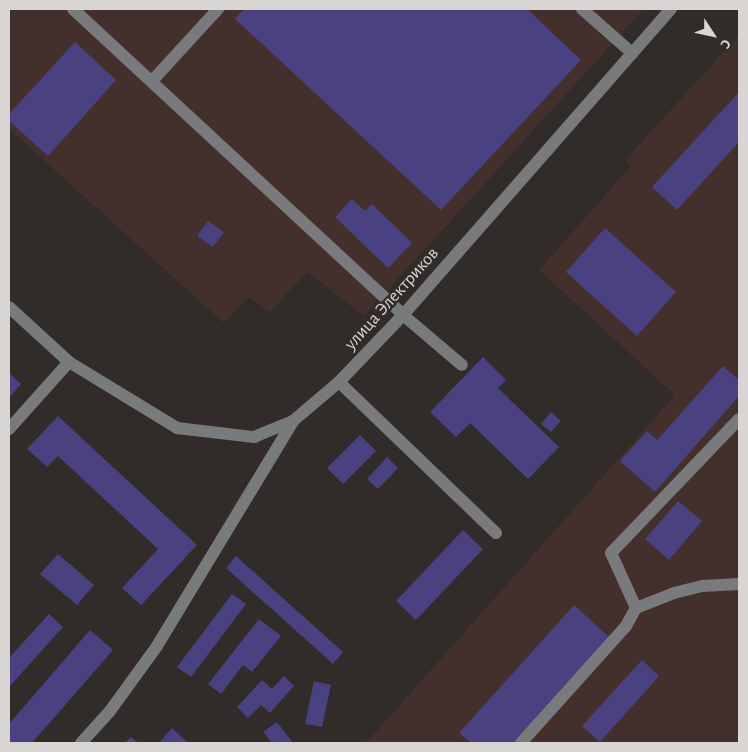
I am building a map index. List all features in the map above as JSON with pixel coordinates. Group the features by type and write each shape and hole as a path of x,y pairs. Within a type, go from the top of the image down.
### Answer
{"street":[{"path":"73,9 403,314 462,365"},
{"path":"152,81 218,9"},
{"path":"582,9 632,54"},
{"name":"улица Электриков","path":"9,307 70,362 176,428 254,437 293,421 339,382 403,314 671,9"},
{"path":"9,429 70,362"},
{"path":"339,382 496,533"},
{"path":"636,608 611,553 739,419"},
{"path":"81,743 110,711 157,646 293,421"},
{"path":"521,743 626,626 636,608 674,593 703,586 739,584"}],"shaded area":[{"path":"9,9 644,9 364,316 307,272 270,312 249,297 224,323 9,129"},
{"path":"739,35 739,743 366,743 675,395 539,270 631,166 625,160"}],"building":[{"path":"244,9 527,9 581,60 441,210 235,19"},
{"path":"75,42 116,80 48,156 9,121 9,114"},
{"path":"739,92 739,142 677,210 652,187"},
{"path":"352,199 365,211 372,204 412,243 388,268 335,217"},
{"path":"208,221 224,232 213,247 197,236"},
{"path":"605,228 676,292 637,336 566,272"},
{"path":"483,357 506,380 498,388 559,447 528,479 470,423 456,437 430,412"},
{"path":"723,366 739,380 739,396 655,492 620,461 647,431 657,440"},
{"path":"9,373 21,384 9,398"},
{"path":"551,412 561,421 551,432 541,424"},
{"path":"58,416 197,545 141,605 122,588 158,549 58,456 47,467 27,449"},
{"path":"360,435 376,451 343,484 327,468"},
{"path":"387,457 398,468 378,489 367,479"},
{"path":"678,501 702,521 669,560 645,539"},
{"path":"463,530 483,549 416,620 396,601"},
{"path":"58,554 94,585 77,605 40,574"},
{"path":"236,556 343,652 333,664 226,568"},
{"path":"232,594 246,604 191,677 177,667"},
{"path":"574,605 609,637 514,743 471,743 459,733"},
{"path":"49,614 63,627 9,687 9,658"},
{"path":"259,619 281,636 252,672 243,665 221,694 208,684"},
{"path":"90,630 113,650 32,743 9,743 9,724"},
{"path":"642,660 659,676 600,742 582,726"},
{"path":"284,676 294,686 270,713 261,705 248,718 237,707 262,680 272,689"},
{"path":"314,681 331,685 322,727 305,724"},
{"path":"277,722 293,743 272,743 263,732"},
{"path":"172,728 188,743 159,743"},
{"path":"131,737 138,743 125,743"}]}
